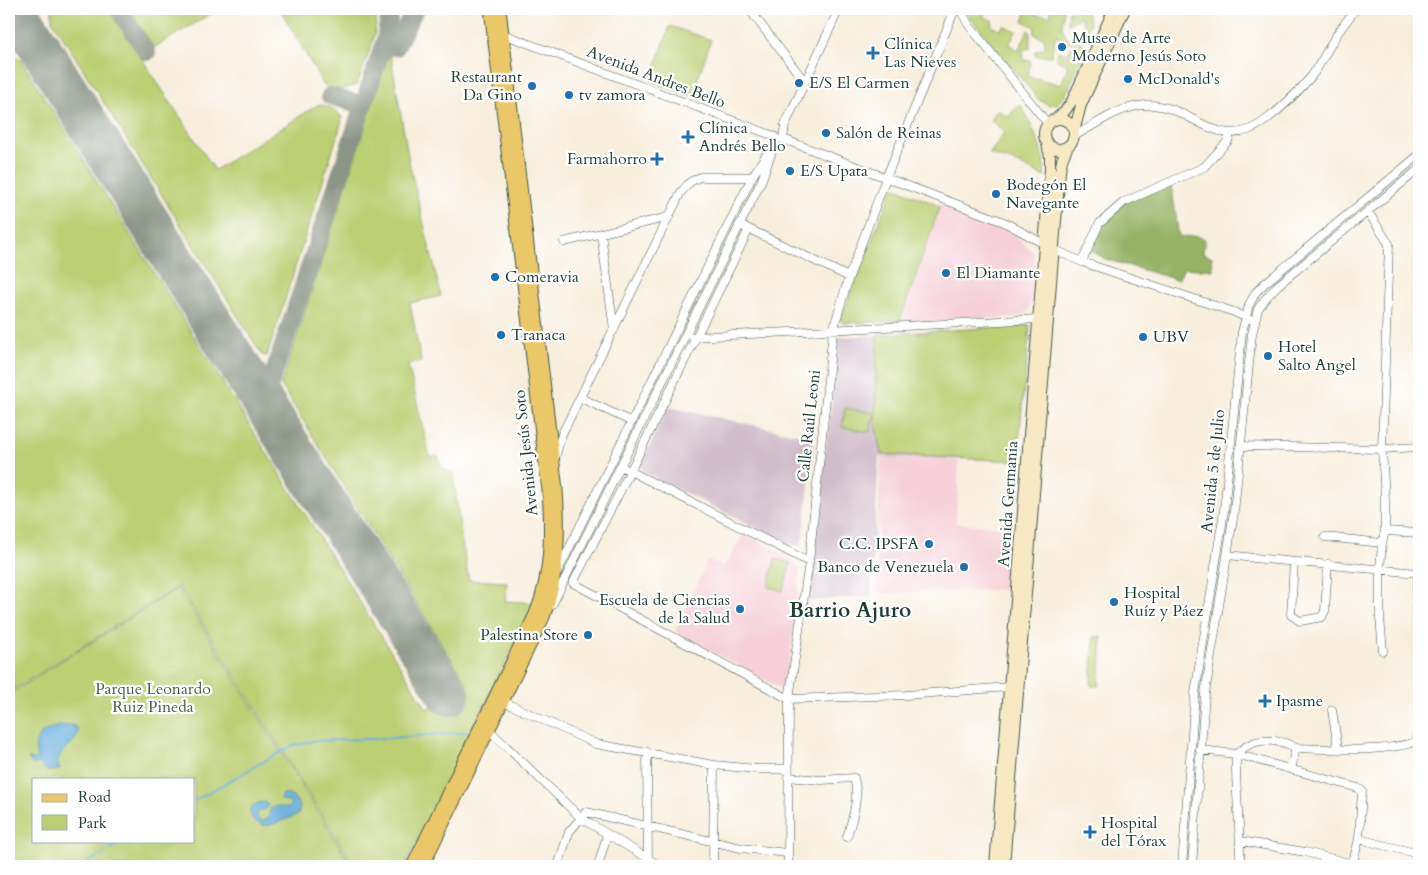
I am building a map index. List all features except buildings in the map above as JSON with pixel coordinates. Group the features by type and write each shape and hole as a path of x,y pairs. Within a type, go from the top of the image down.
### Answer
{"main road":[{"name":"Avenida Jesús Soto","path":"424,866 544,617 554,580 558,538 559,510 554,461 498,33 490,9"},
{"name":"Avenida Jesús Soto","path":"412,866 518,651 540,600 546,573 549,538 548,491 498,33 500,9"}],"street":[{"path":"750,9 805,82"},
{"path":"540,600 554,580 752,177 785,125 839,9"},
{"name":"Calle Raúl Leoni","path":"788,866 789,699 809,562 833,330 849,277 886,178 955,9"},
{"path":"960,9 968,24 1050,122"},
{"path":"1111,12 1072,101 1068,107 1050,122 1044,133 1047,144 1057,149 1068,146 1074,134 1082,105 1125,9"},
{"path":"1074,134 1120,111 1131,107 1148,105 1170,108 1214,130 1230,134 1253,128 1283,105 1310,78 1334,39 1356,9"},
{"name":"Avenida Andres Bello","path":"498,33 1004,222 1082,262 1254,320"},
{"path":"1050,122 1060,119 1068,122 1074,134"},
{"path":"1082,262 1099,224 1124,202 1204,167 1228,141 1230,134"},
{"path":"544,617 564,583 685,336 760,182 778,138"},
{"name":"Avenida Germania","path":"1004,866 1049,246 1051,163 1047,144"},
{"name":"Avenida Germania","path":"995,866 1038,319 1060,164 1068,146"},
{"name":"Avenida 5 de Julio","path":"1182,866 1195,693 1224,511 1236,379 1244,318 1252,299 1264,284 1419,155"},
{"name":"Avenida 5 de Julio","path":"1192,866 1205,694 1237,494 1254,320 1261,304 1271,292 1419,168"},
{"path":"554,461 562,434 682,192 690,182 700,177 752,177"},
{"path":"1368,212 1389,244 1382,449 1385,530 1380,569 1380,618 1383,651"},
{"path":"564,242 669,217"},
{"path":"739,225 849,277"},
{"path":"749,229 574,583 789,699 906,695 1009,686"},
{"path":"601,233 614,330"},
{"path":"685,336 696,337 1038,319"},
{"path":"581,398 632,422"},
{"path":"1241,446 1382,449 1419,447"},
{"path":"621,465 630,472 809,562"},
{"path":"1385,530 1419,533"},
{"path":"1325,537 1382,543"},
{"path":"1228,555 1418,572 1416,609 1419,622"},
{"path":"1294,562 1291,615 1300,621 1322,617 1325,611 1328,564"},
{"path":"504,702 596,744 714,765 788,773 820,780 854,778 856,784 855,800 847,837"},
{"path":"1332,710 1338,748"},
{"path":"490,731 581,818 648,863 660,866"},
{"path":"1236,754 1253,743 1270,740 1291,744 1296,748 1358,749 1399,747 1416,742 1419,735"},
{"path":"1291,769 1296,748"},
{"path":"1200,750 1236,754 1358,788 1362,791 1359,839 1353,865 1304,852 1241,840"},
{"path":"647,752 648,863"},
{"path":"1236,754 1235,783 1241,840 1240,866"},
{"path":"713,866 714,765"},
{"path":"558,866 569,832 586,812 740,848 788,853"},
{"path":"598,866 607,835"},
{"path":"1359,839 1419,854"}],"shaded area":[{"path":"942,203 1008,229 1033,252 1036,273 1033,297 1028,312 1017,317 901,323"},
{"path":"1030,325 1017,461 879,457 871,596 808,601 839,337"},
{"path":"668,407 814,438 803,539 799,546 789,544 643,472 641,464"},
{"path":"881,454 959,457 956,523 1016,528 1010,589 879,593 876,591"},
{"name":"Escuela de Ciencias de la Salud","path":"743,534 792,558 800,571 786,691 675,631 708,560 724,567"}],"green space":[{"path":"52,9 109,9 215,170 319,104 334,109 342,117 267,356 262,355 52,20"},
{"path":"126,9 219,9 153,48"},
{"path":"280,9 376,9 371,47 357,85 335,89 323,84"},
{"path":"969,9 987,9 983,16 993,21 991,26 1001,30 1003,25 1016,31 1009,45 1019,50 1028,30 1030,31 1030,49 1023,49 1023,60 1031,61 1028,76 1061,85 1068,65 1057,60 1058,51 1067,55 1073,44 1056,35 1051,56 1035,56 1035,51 1045,48 1045,39 1034,34 1035,27 1023,21 1027,9 1036,9 1036,15 1050,16 1051,9 1064,9 1062,27 1068,40 1087,29 1081,17 1068,24 1069,10 1071,12 1075,9 1086,10 1089,25 1087,30 1080,37 1086,50 1065,96 1057,104 1049,105 1039,100 965,11"},
{"path":"670,26 711,40 692,96 650,82"},
{"path":"9,52 21,60 427,709 467,684 281,385 388,56 391,57 409,162 441,296 410,303 421,362 408,365 430,457 438,456 441,467 453,474 469,580 507,582 505,601 535,603 405,866 354,866 179,586 9,692"},
{"path":"1020,104 1040,148 1045,177 1017,163 990,154 1004,132 990,119 998,110 1008,117"},
{"path":"1171,182 1179,237 1197,236 1205,239 1203,253 1212,257 1213,270 1184,268 1178,280 1105,259 1092,251 1103,221 1124,202"},
{"path":"893,187 940,206 900,321 843,323 840,320"},
{"path":"1030,325 1017,461 881,454 875,422 877,335"},
{"path":"845,408 874,413 870,432 842,427"},
{"path":"775,559 791,563 783,591 768,587"},
{"name":"Parque Leonardo Ruiz Pineda","path":"178,588 352,866 9,866 9,694"},
{"path":"1094,637 1102,637 1099,686 1091,686"}],"water":[{"path":"71,725 77,727 78,733 76,738 59,757 60,770 47,771 39,763 33,765 28,758 37,759 35,750 38,737 48,729"},
{"path":"282,794 291,796 297,802 300,807 298,815 270,825 262,825 252,819 250,811 258,803 265,802 268,805 266,809 257,814 257,818 261,821 267,818 271,808 276,806 288,808 291,803 280,799"}],"waterway":[{"path":"195,800 291,746 313,741 392,738 468,732"},
{"path":"86,866 89,862 122,842"}],"taxiway":[{"path":"118,9 147,52"},
{"path":"274,418 266,403 267,394 385,40 389,19 388,9"},
{"path":"380,55 387,47 396,47 415,9"},
{"path":"330,96 363,105"},
{"path":"242,370 249,376 261,380 273,374"}],"runway":[{"path":"16,9 242,370 449,695"}],"place":[{"name":"Museo de Arte Moderno Jesús Soto","path":"1062,47"},
{"name":"Clínica Las Nieves","path":"873,53"},
{"name":"McDonald's","path":"1128,79"},
{"name":"E/S El Carmen","path":"799,83"},
{"name":"Restaurant Da Gino","path":"532,86"},
{"name":"tv zamora","path":"569,95"},
{"name":"Salón de Reinas","path":"826,133"},
{"name":"Clínica Andrés Bello","path":"688,137"},
{"name":"Farmahorro","path":"657,159"},
{"name":"E/S Upata","path":"790,171"},
{"name":"Bodegón El Navegante","path":"996,194"},
{"name":"El Diamante","path":"946,273"},
{"name":"Comeravia","path":"495,277"},
{"name":"Tranaca","path":"501,335"},
{"name":"UBV","path":"1143,337"},
{"name":"Hotel Salto Angel","path":"1268,356"},
{"name":"C.C. IPSFA","path":"929,544"},
{"name":"Banco de Venezuela","path":"964,567"},
{"name":"Hospital Ruíz y Páez","path":"1114,602"},
{"name":"Escuela de Ciencias de la Salud","path":"740,609"},
{"name":"Palestina Store","path":"588,635"},
{"name":"Ipasme","path":"1265,701"},
{"name":"Hospital del Tórax","path":"1090,832"}],"district":[{"name":"Barrio Ajuro","path":"850,610"}]}
